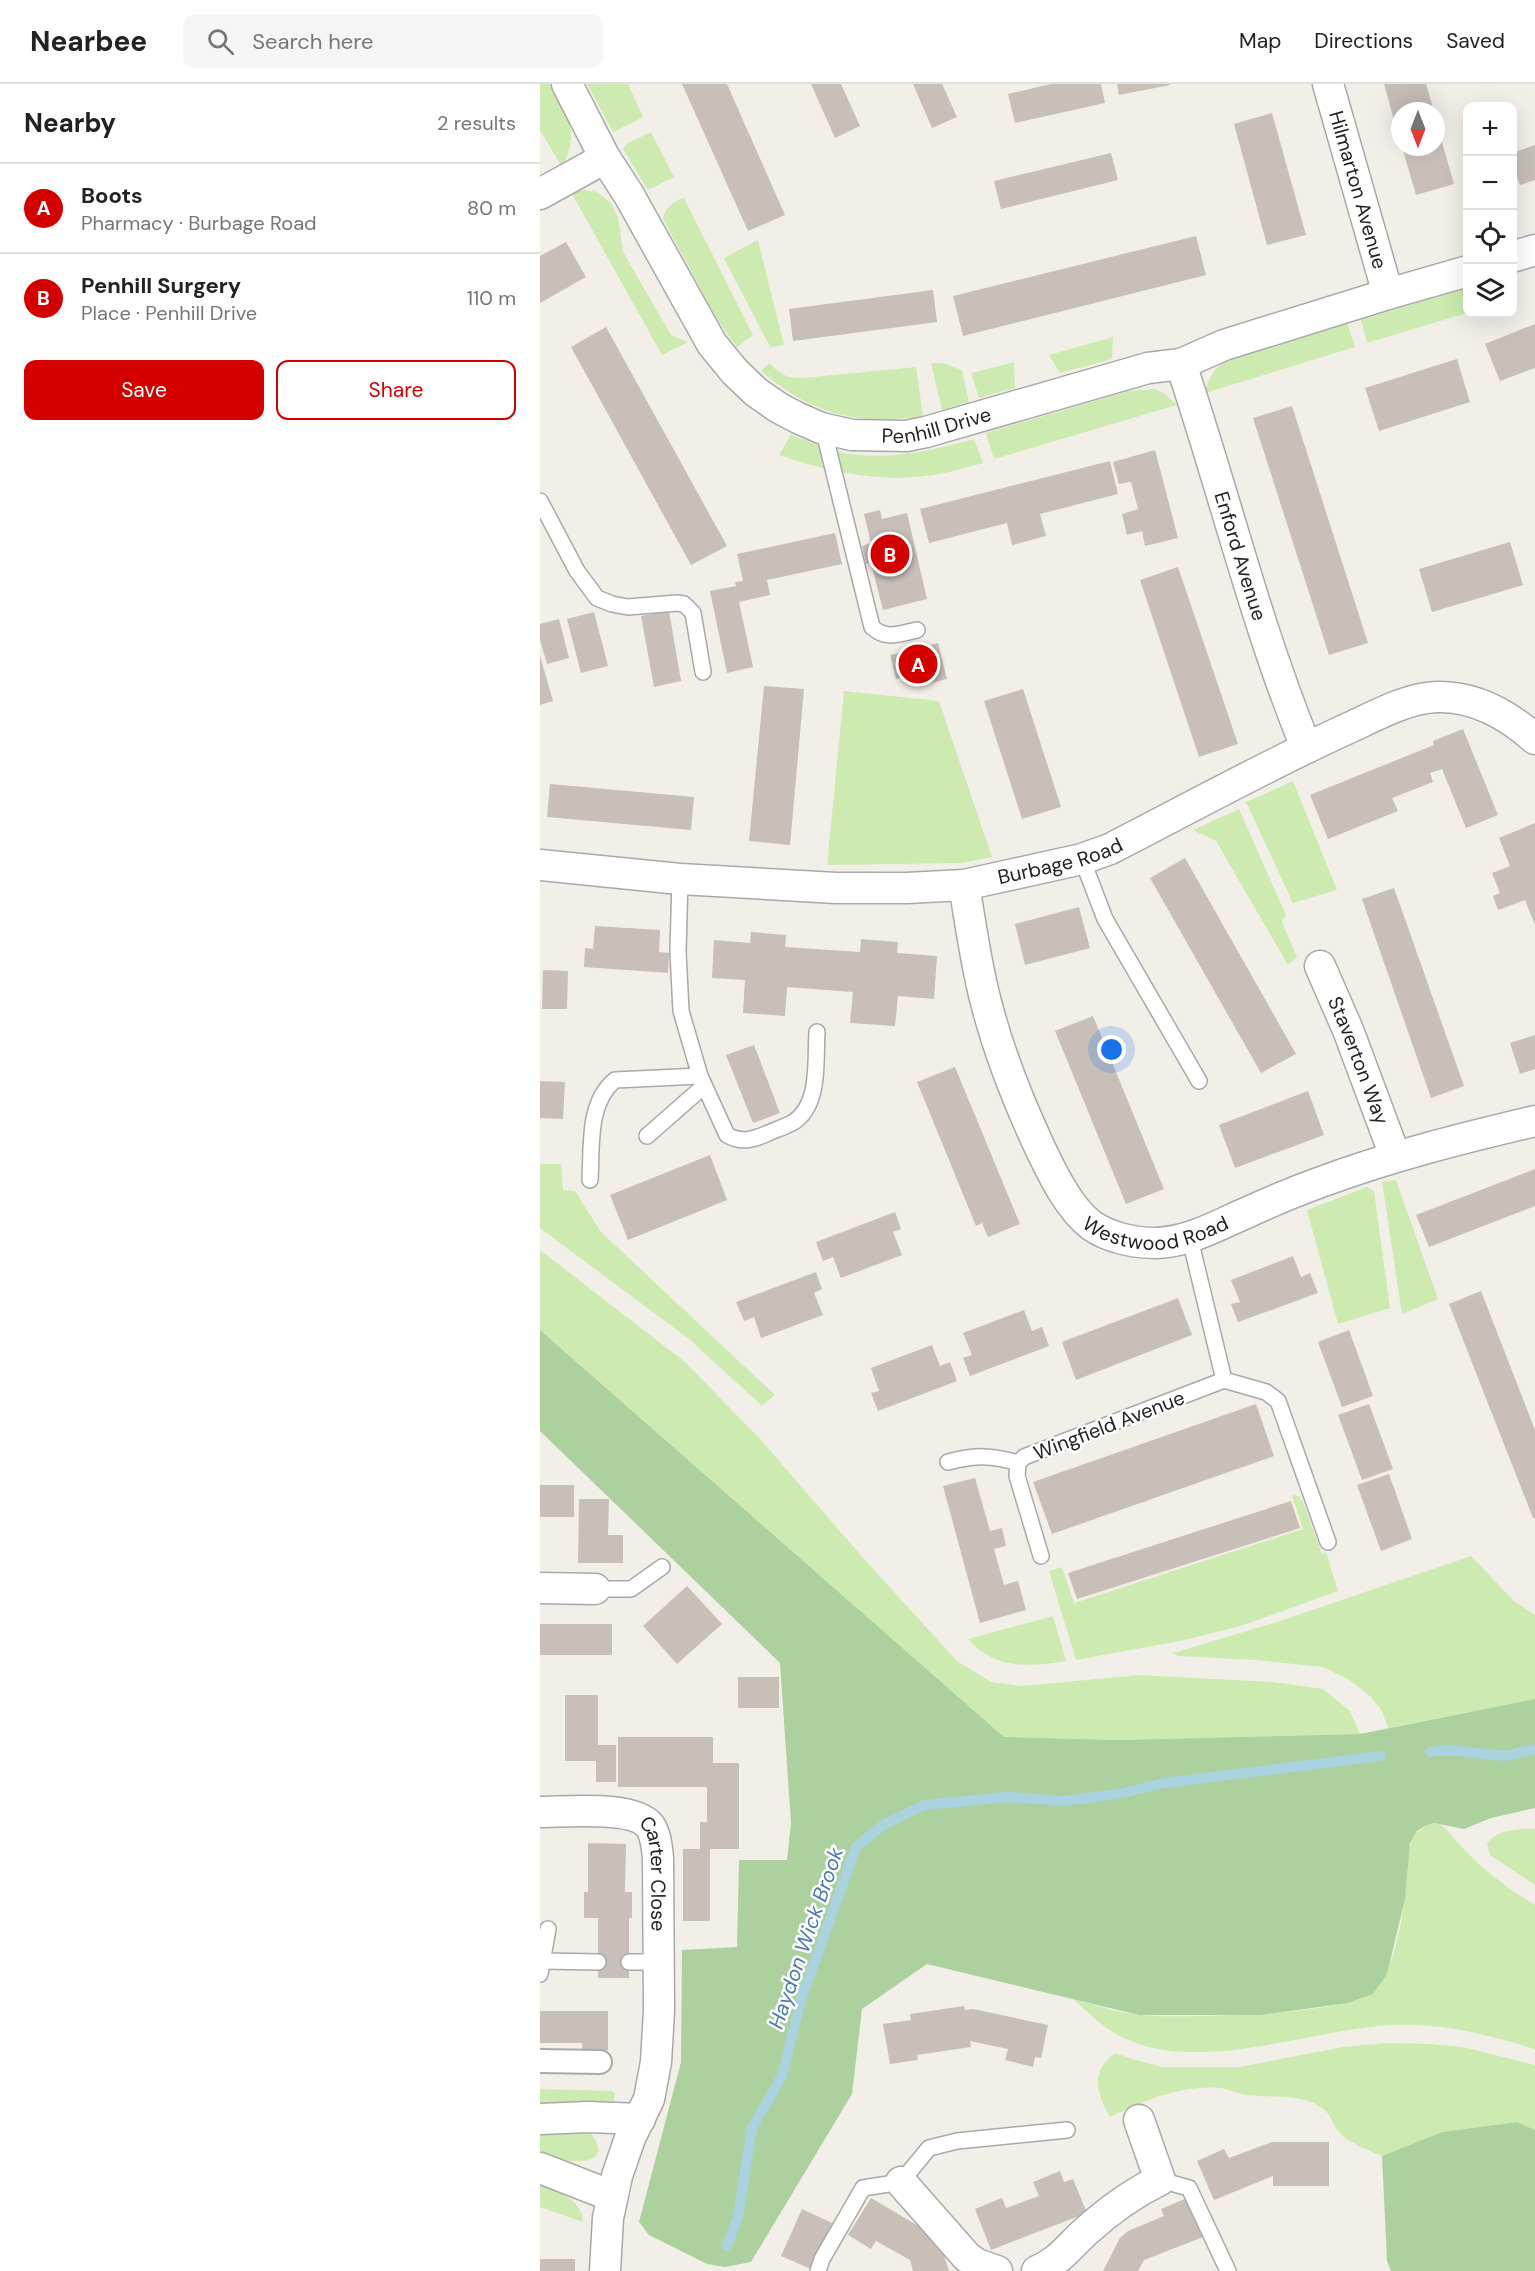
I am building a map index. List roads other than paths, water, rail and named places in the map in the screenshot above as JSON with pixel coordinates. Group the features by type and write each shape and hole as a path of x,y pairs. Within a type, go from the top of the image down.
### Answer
{"street":[{"name":"Penhill Drive","path":"567,84 605,158 712,344 735,372 756,392 779,408 823,428 852,435 885,437 926,432 1148,368 1181,364 1224,345 1463,272"},
{"name":"Hilmarton Avenue","path":"1328,84 1388,294"},
{"path":"540,194 605,158"},
{"path":"1517,255 1535,250"},
{"name":"Enford Avenue","path":"1181,364 1253,600 1290,709 1306,747"},
{"name":"Burbage Road","path":"540,865 680,879 836,888 964,885 1082,859 1110,849 1306,747 1399,705 1434,697 1458,698 1503,714 1535,739"},
{"name":"Westwood Road","path":"964,885 986,1004 1002,1057 1022,1110 1053,1174 1084,1219 1109,1234 1130,1241 1157,1243 1190,1239 1320,1182 1395,1156 1535,1121"},
{"name":"Staverton Way","path":"1320,966 1348,1030 1395,1156"},
{"path":"540,1588 595,1589"},
{"name":"Carter Close","path":"540,1812 624,1813 639,1817 650,1827 656,1840 659,1962 656,2062 649,2099 623,2156 612,2196 607,2228 605,2271"},
{"path":"540,2061 600,2062"},
{"path":"540,2119 588,2116 640,2119"},
{"path":"1037,2271 1050,2265 1064,2254 1116,2205 1160,2180 1139,2120"},
{"path":"540,2168 612,2196"},
{"path":"901,2182 967,2257 977,2264 997,2271"}],"lane":[{"path":"823,428 872,627 878,633 886,636 916,630"},
{"path":"540,501 576,571 597,598 628,607 677,603 690,608 693,613 703,672"},
{"path":"1082,859 1105,919 1199,1081"},
{"path":"680,879 680,1003 684,1027 702,1081 727,1135 735,1140 751,1140 792,1123 800,1116 811,1097 817,1032"},
{"path":"590,1180 594,1121 598,1103 606,1087 615,1080 702,1081"},
{"path":"647,1136 702,1081"},
{"path":"1190,1239 1224,1380 1266,1392 1278,1401 1329,1542"},
{"name":"Wingfield Avenue","path":"1041,1556 1017,1476 1018,1463 1024,1457 1224,1380"},
{"path":"948,1462 979,1456 997,1457 1018,1463"},
{"path":"595,1589 631,1589 662,1567"},
{"path":"548,1929 542,1968 598,1962"},
{"name":"Carter Close","path":"629,1962 659,1962"},
{"path":"818,2271 822,2259 862,2188 901,2182 928,2148 957,2141 1067,2130"},
{"path":"1160,2180 1189,2188 1228,2271"}],"waterway":[{"name":"Haydon Wick Brook","path":"1430,1752 1449,1750 1505,1756 1535,1749"},
{"name":"Haydon Wick Brook","path":"727,2246 738,2216 752,2128 782,2076 802,1997 856,1847 883,1825 924,1805 1008,1797 1064,1801 1118,1794 1164,1783 1381,1756"}],"place":[{"name":"Penhill Surgery","path":"890,554"},
{"name":"Boots","path":"918,664"}]}
